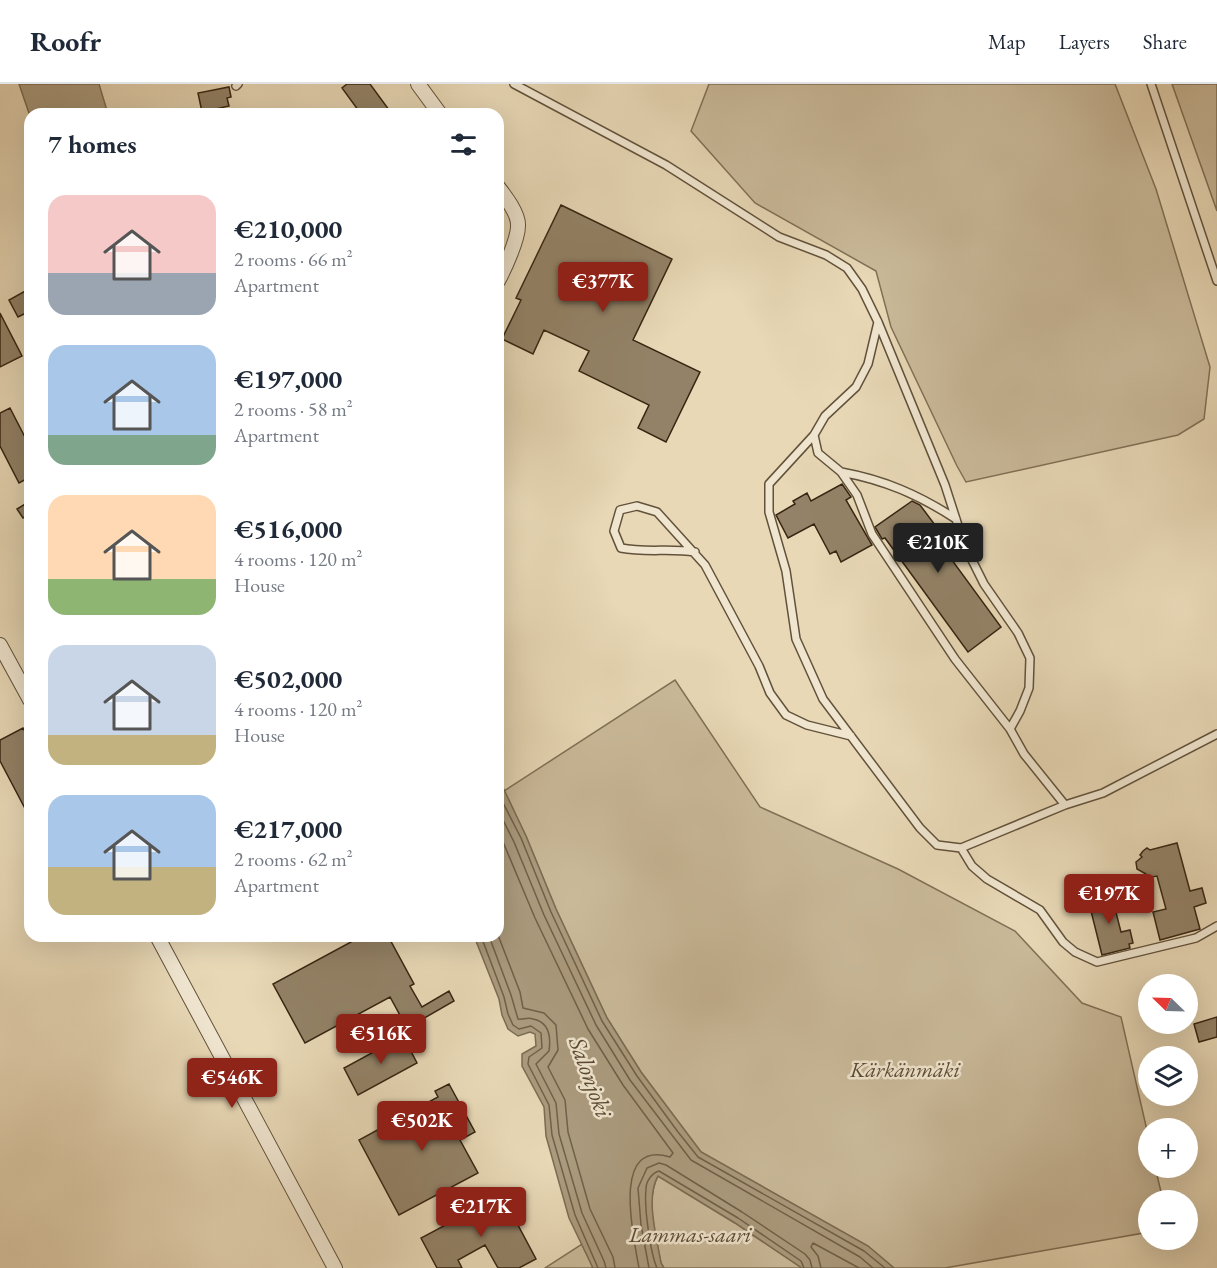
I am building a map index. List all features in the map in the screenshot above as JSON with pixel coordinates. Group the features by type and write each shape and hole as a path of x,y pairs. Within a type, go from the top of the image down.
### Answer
{"street":[{"path":"418,84 436,108"},
{"path":"504,195 519,225 504,269"},
{"path":"0,645 24,689"},
{"path":"160,942 335,1268"}],"lane":[{"path":"514,84 666,165 779,237 826,255 847,268 862,289 878,322 945,485 964,544 984,584 1018,633 1030,658 1029,688 1010,729"},
{"path":"1151,84 1217,281"},
{"path":"878,322 868,364 856,387 825,416 814,435 769,484 769,512 786,571 796,639 823,699 920,828 937,845 961,848 1065,805 1103,793 1217,734"},
{"path":"814,435 818,453 841,472 857,495 872,534 955,659 1010,729 1024,754 1065,805"},
{"path":"841,472 890,484 926,499 956,519"},
{"path":"695,552 662,549 638,552 621,548 614,531 620,510 637,506 657,512 695,552 711,574 770,693 786,715 807,725 851,736"},
{"path":"961,848 972,866 979,872 1040,910 1063,942 1075,952 1097,962 1196,938 1217,926"}],"green space":[{"path":"709,84 1115,84 1156,189 1210,367 1204,419 1178,435 966,482 891,327 876,271 755,203 691,131"},
{"path":"1172,84 1217,84 1217,211"},
{"name":"Kärkänmäki","path":"675,680 760,807 898,869 1015,931 1082,1003 1121,1017 1138,1091 1138,1106 1141,1106 1144,1118 1138,1118 1138,1178 1158,1178 1161,1190 1138,1190 1138,1234 945,1268 894,1268 868,1246 701,1152 641,1072 607,1018 504,791"},
{"name":"Lammas-saari","path":"658,1176 735,1223 802,1268 664,1268 661,1263 652,1207 652,1196"},
{"path":"582,1244 593,1268 545,1268"}],"water":[{"path":"19,84 99,84 106,108 27,108"},
{"name":"Salonjoki","path":"504,790 607,1018 641,1072 701,1152 868,1246 894,1268 802,1268 735,1223 658,1176 652,1195 652,1207 661,1263 664,1268 593,1268 569,1218 546,1136 544,1107 522,1066 522,1054 536,1046 535,1034 530,1032 518,1036 508,1029 476,942 504,942"}],"building":[{"path":"347,84 370,84 388,108 357,108 342,88"},
{"path":"229,87 231,97 227,98 229,106 201,108 198,93"},
{"path":"561,205 672,259 633,340 700,372 666,442 638,428 649,405 579,371 589,351 544,330 533,354 504,340 504,335 521,300 516,298"},
{"path":"24,292 24,314 18,317 9,300"},
{"path":"0,313 22,356 0,367"},
{"path":"10,408 24,435 24,480 19,483 0,446 0,413"},
{"path":"842,484 851,497 846,500 872,545 841,562 836,551 830,554 814,524 788,538 776,515 795,504 793,501 807,493 811,501"},
{"path":"912,501 920,505 944,537 938,541 1001,627 968,652 875,527"},
{"path":"24,505 24,517 23,518 17,509"},
{"path":"23,728 24,730 24,807 0,761 0,740"},
{"path":"1177,843 1190,891 1202,888 1206,903 1194,907 1200,929 1160,940 1153,912 1166,909 1157,876 1146,878 1146,874 1137,869 1136,862 1147,848 1150,850"},
{"path":"1111,893 1121,932 1130,930 1133,943 1129,944 1130,948 1102,955 1088,899"},
{"path":"351,942 391,942 414,984 410,986 422,1007 449,991 454,1001 407,1028 390,997 305,1043 273,984"},
{"path":"1217,1017 1217,1037 1199,1042 1197,1034 1198,1023"},
{"path":"403,1036 417,1063 358,1095 344,1068"},
{"path":"449,1084 475,1132 460,1140 478,1173 399,1215 359,1140 438,1097 435,1091"},
{"path":"502,1195 536,1259 519,1268 498,1268 485,1245 458,1260 462,1268 437,1268 421,1238"}]}
